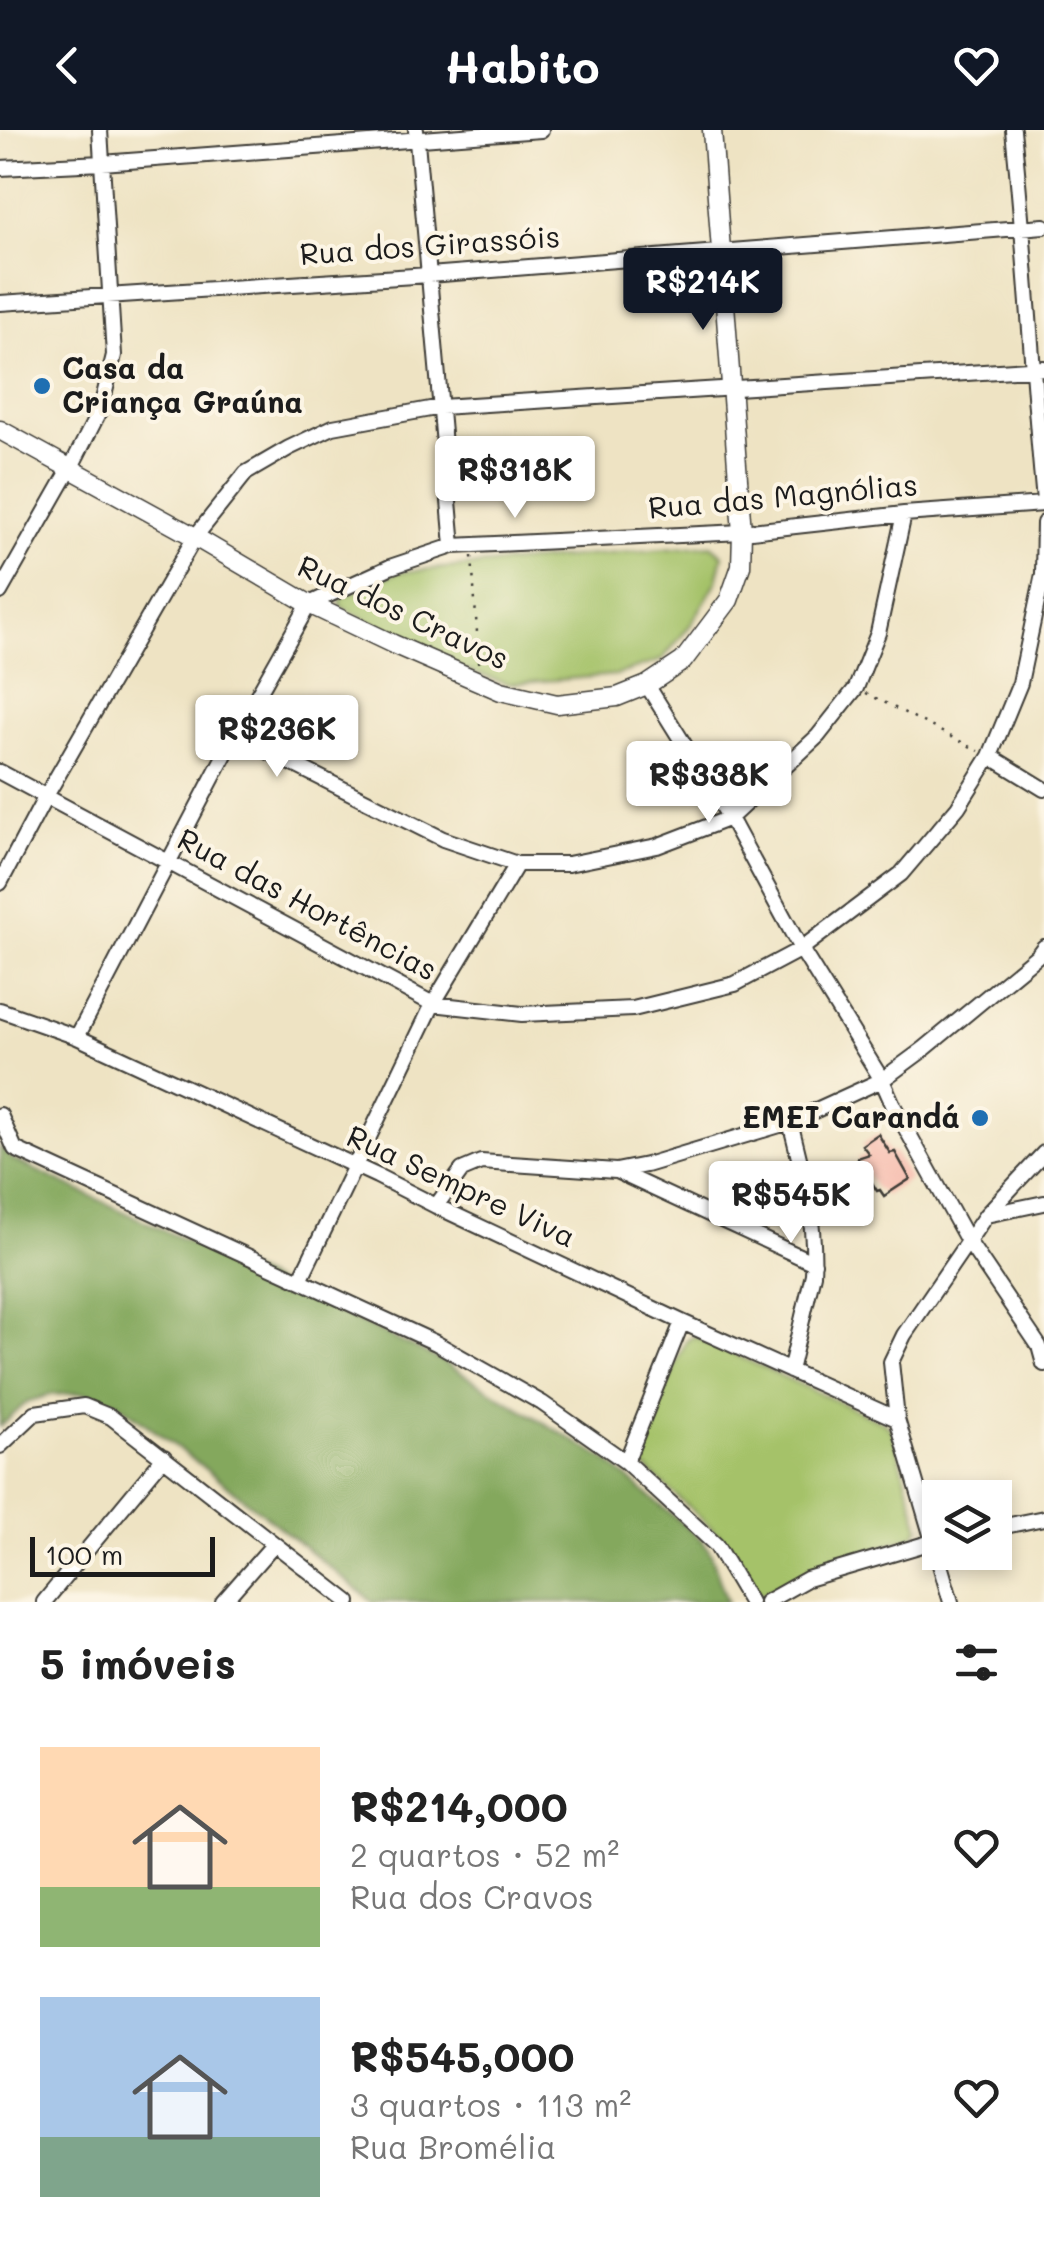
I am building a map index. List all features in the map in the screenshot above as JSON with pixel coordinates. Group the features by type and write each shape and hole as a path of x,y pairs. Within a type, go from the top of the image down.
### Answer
{"street":[{"path":"0,592 101,408 114,355 100,130"},
{"path":"0,168 102,163 416,135 541,130"},
{"name":"Rua dos Cravos","path":"0,430 309,604 501,691 557,704 618,697 647,685 682,661 728,600 742,566 712,130"},
{"path":"1013,130 1039,369 1044,502"},
{"path":"416,135 453,546"},
{"name":"Rua dos Girassóis","path":"0,303 1044,226"},
{"path":"0,883 196,537 246,473 289,448 333,427 440,407 1039,369"},
{"name":"Rua das Magnólias","path":"309,604 390,566 453,546 742,532 1044,502"},
{"path":"235,735 443,839 517,864 568,864 657,846 730,818 818,736 856,688 878,633 904,514"},
{"name":"Rua das Hortências","path":"0,772 433,1004 522,1014 633,1009 735,984 802,949 901,874 958,806 990,756 1020,683 1043,574 1044,523"},
{"path":"77,1036 235,735 309,604"},
{"path":"647,685 730,818 802,949 882,1080 968,1241 1039,1346 1044,1363"},
{"path":"990,756 1044,789"},
{"path":"300,1280 433,1004 517,864"},
{"path":"436,1206 462,1170 480,1162 616,1170 646,1165 790,1122 882,1080 967,1014 1044,946"},
{"name":"Rua Sempre Viva","path":"0,1010 77,1036 682,1322 897,1418"},
{"path":"0,1115 15,1149 436,1344 542,1403 626,1462 716,1545 750,1602"},
{"path":"790,1122 811,1209 814,1263 790,1371"},
{"path":"922,1494 897,1418 891,1362 904,1335 986,1215 1044,1153"},
{"path":"616,1170 814,1263"},
{"path":"986,1215 1044,1203"},
{"path":"626,1462 682,1322"},
{"path":"0,1446 35,1413 84,1406 110,1416 349,1602"},
{"path":"44,1602 164,1457"},
{"path":"1012,1525 1044,1518"},
{"path":"766,1602 807,1579 922,1544"},
{"path":"223,1602 273,1545"},
{"path":"944,1570 951,1602"}],"path":[{"path":"472,545 480,682"},
{"path":"856,688 990,756"}],"green space":[{"path":"711,545 723,555 717,581 692,623 662,660 616,675 508,684 465,670 340,606 341,598 398,572"},
{"path":"0,1146 12,1159 440,1360 606,1460 702,1540 711,1554 727,1602 373,1602 118,1403 84,1393 49,1395 27,1402 0,1427"},
{"path":"694,1336 885,1423 892,1430 920,1528 913,1536 756,1594 741,1560 725,1540 639,1462 638,1451 686,1341"}],"building":[{"path":"878,1134 890,1153 895,1152 910,1179 884,1196 857,1158 869,1154 862,1145"}],"place":[{"name":"Casa da Criança Graúna","path":"42,386"},
{"name":"EMEI Carandá","path":"980,1118"}]}
